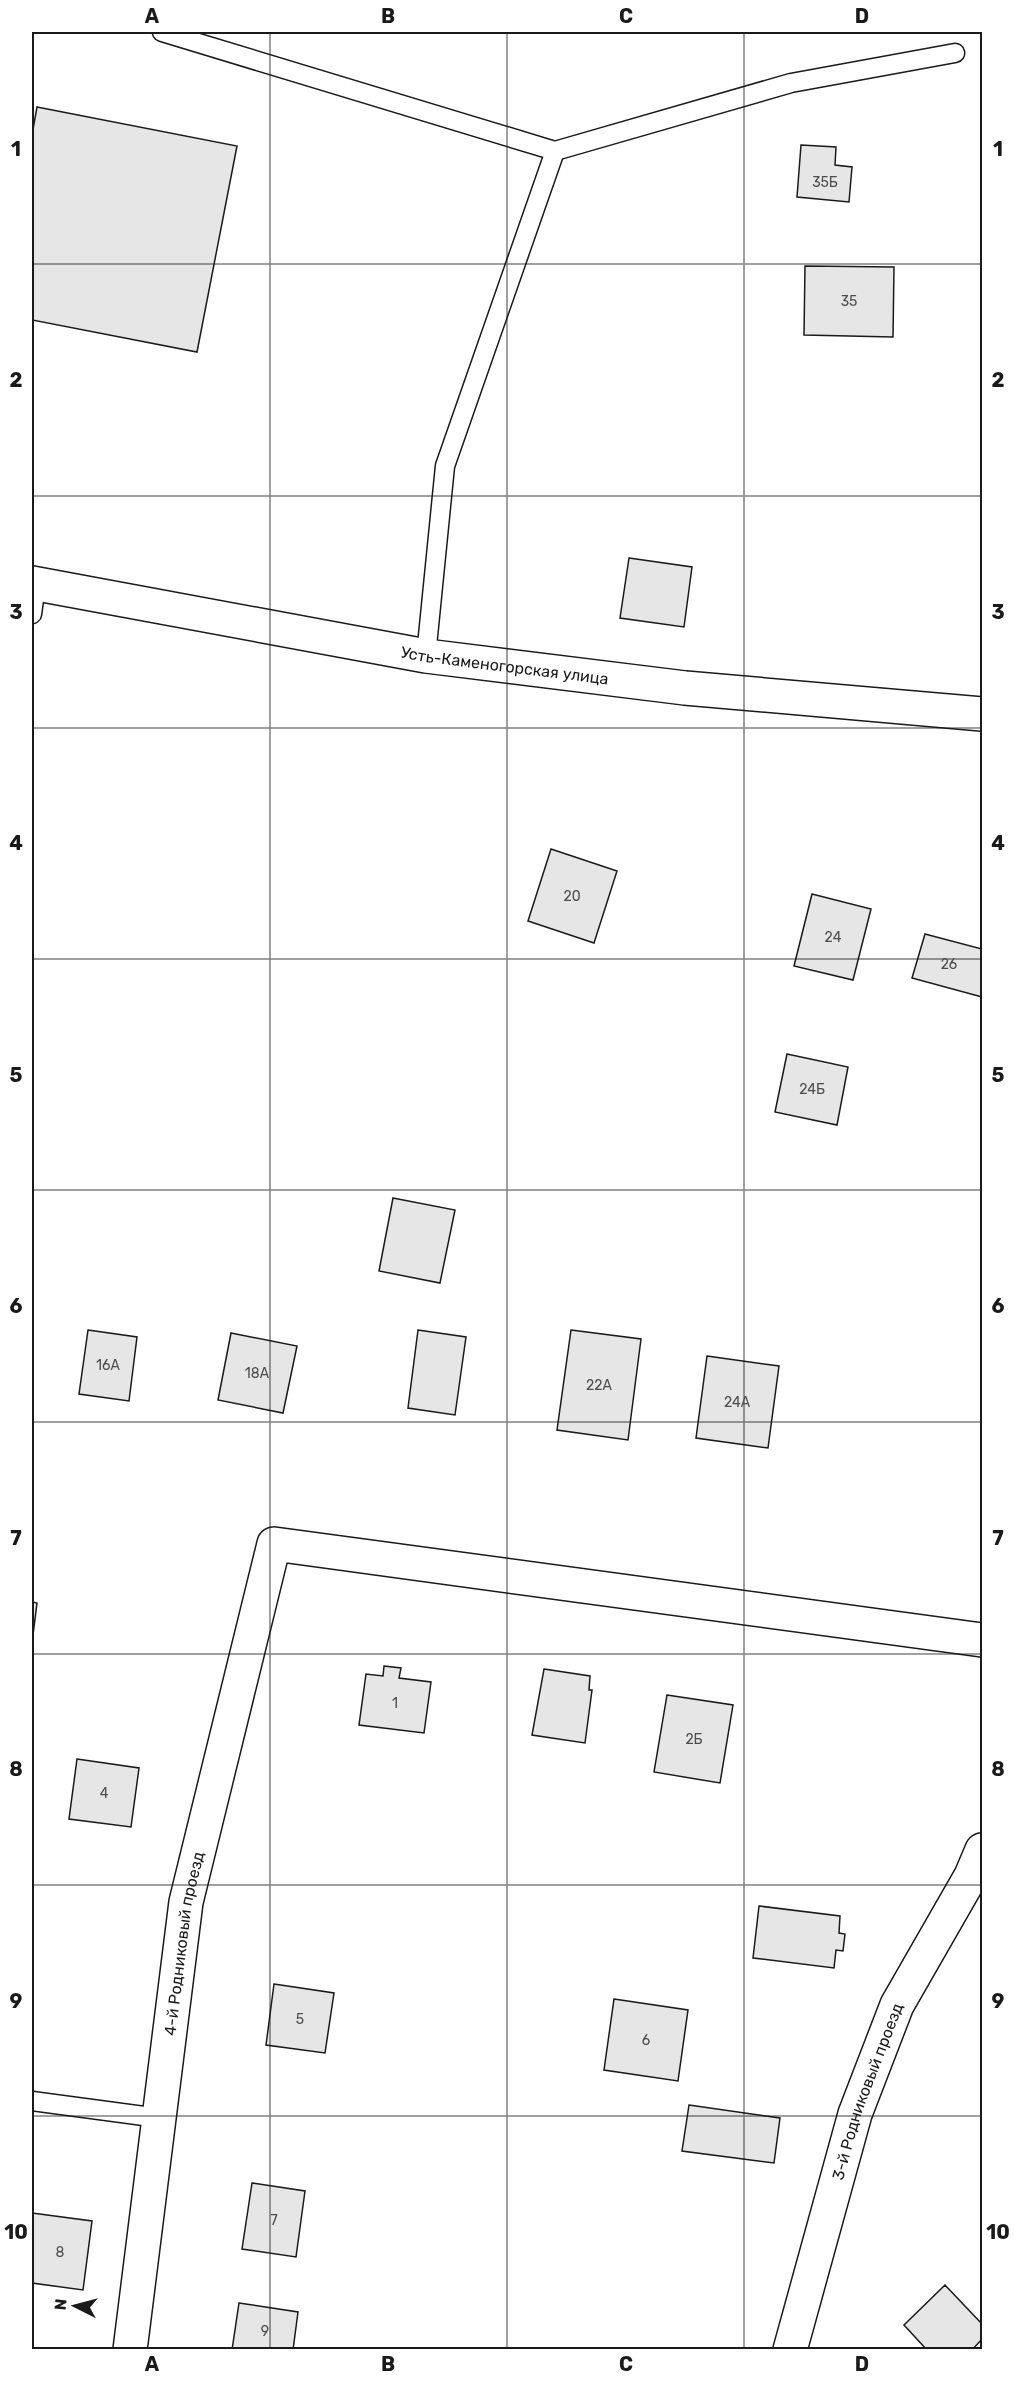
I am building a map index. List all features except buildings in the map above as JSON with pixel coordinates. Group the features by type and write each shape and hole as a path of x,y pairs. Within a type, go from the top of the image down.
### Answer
{"street":[{"name":"Усть-Каменогорская улица","path":"33,594 426,656 685,688 982,714"},
{"name":"4-й Родниковый проезд","path":"130,2349 186,1902 274,1544 982,1640"},
{"name":"3-й Родниковый проезд","path":"790,2349 855,2114 897,2005 979,1872"}],"lane":[{"path":"162,32 555,151 791,83 955,53"},
{"path":"426,656 445,466 555,151"},
{"path":"32,2101 159,2118"}]}
